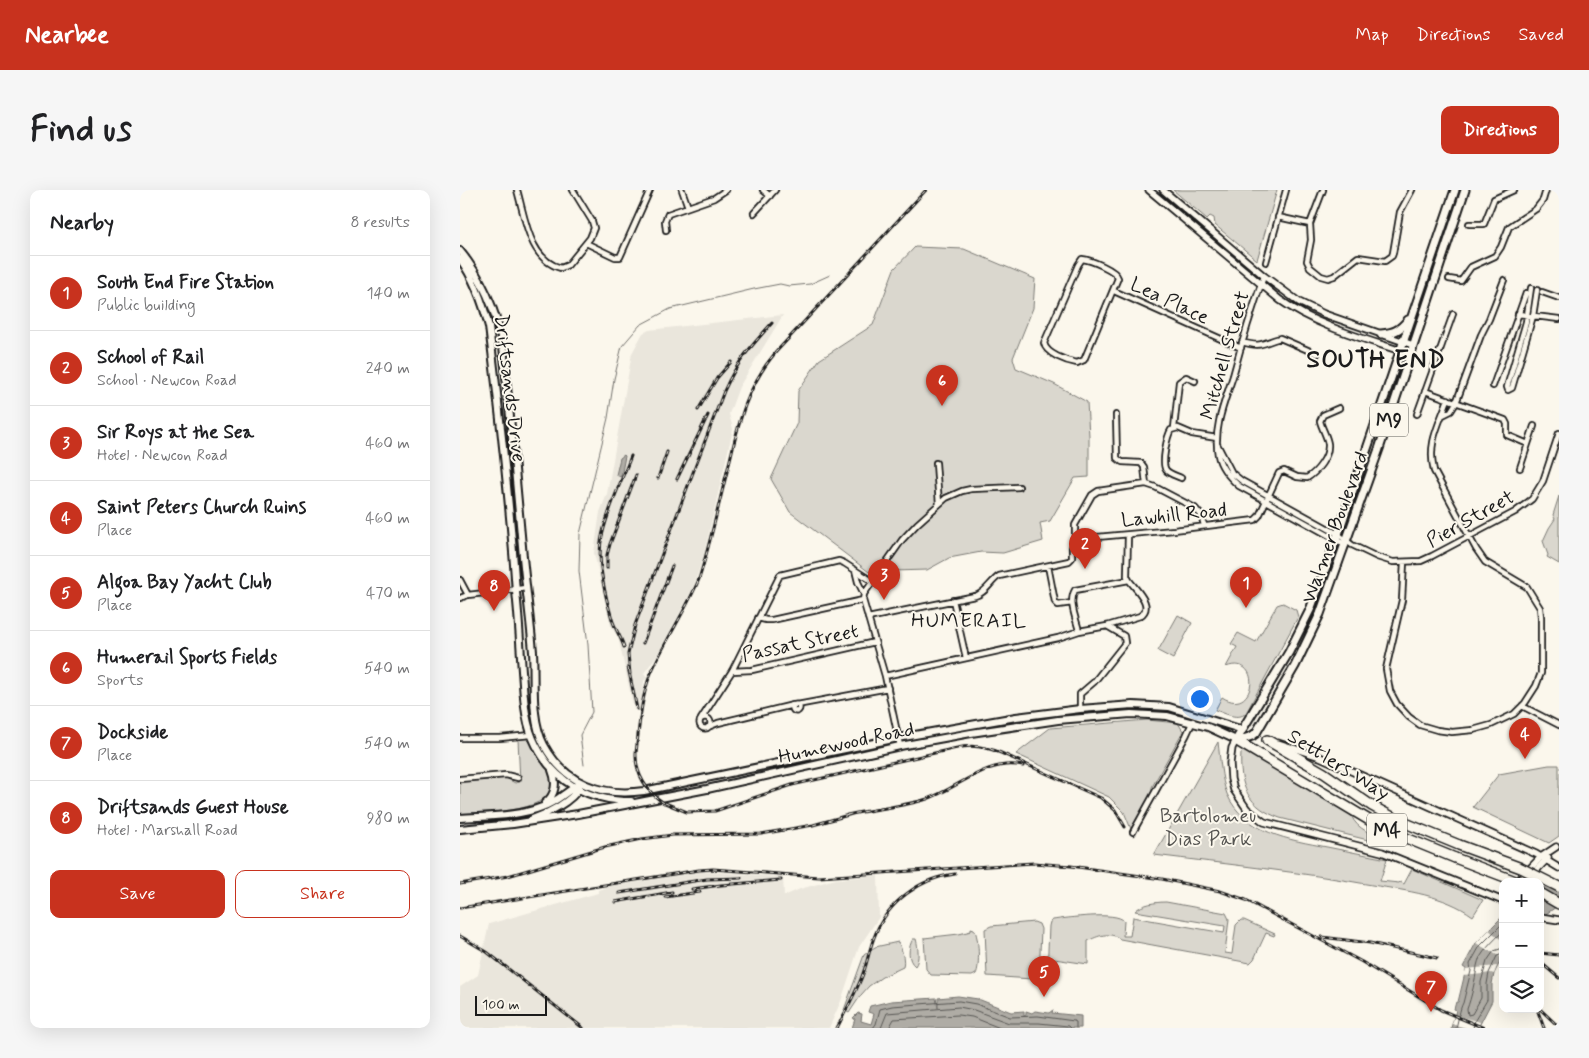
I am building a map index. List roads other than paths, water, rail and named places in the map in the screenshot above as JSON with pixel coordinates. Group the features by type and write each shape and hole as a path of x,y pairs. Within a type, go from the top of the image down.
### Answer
{"highway":[{"name":"Settlers Way","path":"1267,740 1324,773 1372,806 1404,823 1521,868 1559,886"},
{"name":"Settlers Way","path":"1236,741 1365,819 1399,836 1507,878"},
{"path":"1544,895 1559,904"}],"main road":[{"name":"Walmer Boulevard","path":"1236,741 1300,631 1337,537 1455,190"},
{"name":"Walmer Boulevard","path":"1256,733 1312,633 1348,544 1465,190"},
{"name":"Driftsands Drive","path":"460,250 479,278 490,299 499,324 503,346 533,652 536,719 539,732 552,756 566,772 581,782"},
{"name":"Driftsands Drive","path":"460,259 478,292 489,327 508,500 525,707 531,735 551,768 576,788 610,801 653,800"},
{"path":"1381,334 1390,334 1398,331 1413,313"},
{"path":"508,500 517,498"},
{"name":"Humewood Road","path":"581,782 609,792 634,792 898,738 1016,717 1080,709 1151,705 1168,706 1236,741"},
{"name":"Humewood Road","path":"460,829 545,820 653,800 900,746 1018,725 1094,716 1150,714 1194,719 1256,733 1267,740"},
{"path":"1236,741 1256,733"},
{"path":"536,810 549,800 553,794 555,784 551,768"},
{"path":"513,824 547,814 581,782"},
{"path":"460,818 536,810 576,788"}],"street":[{"path":"517,190 534,246 540,254 561,268 568,265 594,231 594,225 573,190"},
{"path":"586,243 616,258 620,257 650,190"},
{"path":"682,190 688,207"},
{"path":"666,230 665,220 668,214 714,198 726,190"},
{"path":"763,190 770,196"},
{"path":"754,213 775,190"},
{"path":"1149,190 1280,300 1310,318 1410,354"},
{"path":"1162,190 1292,298 1310,308 1413,345"},
{"path":"1266,262 1286,190"},
{"path":"1323,190 1310,224 1311,240 1307,261 1310,267 1321,276 1328,278 1334,276 1358,257 1385,261 1392,256 1400,212 1412,190"},
{"path":"1469,224 1484,224 1494,200 1514,190"},
{"path":"1449,279 1461,281 1471,267 1494,256 1501,247 1509,227 1536,208 1543,200 1546,190"},
{"path":"1278,217 1310,224"},
{"name":"Lea Place","path":"1088,260 1117,274 1118,278 1114,291 1082,362 1073,363 1046,350 1044,346 1045,340 1080,261 1088,260"},
{"name":"Mitchell Street","path":"1264,276 1254,300 1219,425 1218,457 1228,476 1240,486 1265,502 1337,537"},
{"path":"1443,414 1452,412 1504,280"},
{"path":"1531,288 1530,315 1512,388 1509,390 1506,387 1530,315 1539,291 1559,298"},
{"name":"Lea Place","path":"1114,291 1241,348"},
{"path":"1493,386 1526,293"},
{"path":"1417,414 1453,314"},
{"path":"1518,314 1559,319"},
{"path":"1242,342 1255,346 1280,338 1317,354"},
{"path":"1181,478 1167,471 1164,465 1167,439 1169,433 1174,428 1179,382 1186,377 1195,381"},
{"path":"1425,390 1448,399 1455,405 1505,420 1507,434 1528,444"},
{"path":"1404,562 1402,600 1386,669 1390,691 1397,704 1420,725 1452,732 1473,730 1491,725 1514,714 1536,686 1541,673 1542,625 1540,608 1527,587 1485,562 1469,537 1434,472 1431,446 1448,399"},
{"path":"1265,502 1276,475 1284,471 1303,479 1310,476 1320,466 1326,455 1328,443 1320,421 1323,415 1339,408"},
{"path":"1116,415 1117,458 1122,462 1141,463 1144,468 1146,484"},
{"path":"1520,468 1534,426"},
{"path":"1174,428 1217,441"},
{"name":"Pier Street","path":"1337,537 1377,557 1393,562 1421,561 1432,556 1521,508 1532,499 1543,481 1559,433"},
{"name":"Mitchell Street","path":"1217,441 1228,466 1237,478 1337,537"},
{"path":"936,463 938,504"},
{"path":"868,618 981,594 999,576 1071,560 1073,555 1072,545 1075,539 1075,525 1087,503 1096,492 1102,490 1146,484 1162,490 1195,508 1201,515 1204,525"},
{"path":"758,618 772,620 863,597 872,581 902,540 938,504 962,491 1019,487"},
{"name":"Lawhill Road","path":"1075,539 1128,535 1255,520 1258,518 1265,502"},
{"path":"885,676 1058,638 1140,616 1146,611 1144,599 1129,580 1127,572 1128,535"},
{"path":"872,581 844,563 836,562 780,575 732,671 699,723 700,727 704,729 718,723 796,707 806,703 888,688"},
{"path":"1048,566 1056,602 1058,605 1072,603"},
{"path":"855,570 885,676 900,746"},
{"path":"460,580 468,595"},
{"path":"1080,631 1072,603 1074,592 1079,588 1129,580"},
{"path":"460,598 468,595 526,588"},
{"path":"953,600 966,658"},
{"path":"1080,709 1080,694 1094,682 1125,643 1124,636 1107,626"},
{"name":"Passat Street","path":"732,671 752,670 875,642"},
{"path":"1522,706 1559,725"},
{"path":"708,727 710,707"},
{"path":"701,719 718,723"},
{"path":"1133,832 1194,719"},
{"path":"460,738 500,738 531,735"},
{"path":"1267,740 1320,757 1544,858 1559,868"},
{"path":"1236,741 1232,748 1230,763 1234,790 1247,809 1264,822 1382,852 1499,898"},
{"path":"460,779 506,775 518,778"},
{"path":"1522,878 1557,845"},
{"path":"1528,878 1544,858"},
{"path":"1544,918 1559,920"}],"water":[{"path":"624,455 621,477 616,475 620,458"},
{"path":"1559,881 1559,905 1544,915 1544,887"},
{"path":"1499,920 1499,964 1492,984 1492,1001 1478,1028 1451,1028 1456,1010 1454,1009 1456,1002 1458,1002 1466,969 1463,967 1476,943"},
{"path":"958,996 978,999 1011,1012 1024,1011 1024,1016 1026,1011 1049,1013 1053,1010 1052,1013 1081,1016 1081,1028 852,1028 855,1019 853,1018 858,1013 862,1014 861,1021 871,1024 874,1014 868,1012 870,1006 891,1001 936,998 938,1008 938,998"}],"waterway":[{"path":"584,765 580,735 592,712 588,645 579,571 580,534 608,418 614,379 622,346 640,325 670,309 780,284 789,286 810,284 830,275"}],"railway":[{"path":"664,803 647,788 640,775 636,761 643,702 651,673 699,579 736,433 745,405 758,378 776,352 926,190"},
{"path":"630,674 628,654 635,625 724,391 745,355 772,323"},
{"path":"698,410 717,378 731,362"},
{"path":"677,479 708,415"},
{"path":"658,478 667,452"},
{"path":"624,647 613,623 602,578 600,545 608,516 631,456"},
{"path":"607,568 607,555 610,544 636,475"},
{"path":"643,643 672,566"},
{"path":"628,667 637,709"},
{"path":"665,803 687,812 715,811 792,785 957,748 974,746 1001,753 1101,798 1115,810 1125,827"},
{"path":"847,815 927,799 974,775 997,766 1023,766"},
{"path":"460,884 508,876 605,847 642,839 673,835 761,834 813,825 852,814"},
{"path":"460,908 713,869 819,877 1034,863 1071,866 1162,879 1220,891 1246,900 1362,962 1441,1010 1484,1028"},
{"path":"837,1028 861,979 875,935 888,912 897,902 918,886 942,876 955,874"},
{"path":"619,893 707,879 741,878"},
{"path":"692,889 781,880"},
{"path":"615,902 672,892"},
{"path":"665,897 700,892"},
{"path":"460,936 487,952 583,1028"},
{"path":"1322,937 1370,943 1437,958"},
{"path":"1544,953 1559,955"},
{"path":"1544,965 1559,978"},
{"path":"1538,1013 1544,1028"},
{"path":"1544,1013 1559,1027"}],"place":[{"name":"Humerail Sports Fields","path":"942,406"},
{"name":"School of Rail","path":"1085,569"},
{"name":"Sir Roys at the Sea","path":"884,600"},
{"name":"South End Fire Station","path":"1246,608"},
{"name":"Driftsands Guest House","path":"494,611"},
{"name":"Saint Peters Church Ruins","path":"1525,759"},
{"name":"Algoa Bay Yacht Club","path":"1044,997"},
{"name":"Dockside","path":"1431,1012"}],"district":[{"name":"SOUTH END","path":"1376,358"},
{"name":"HUMERAIL","path":"969,620"}],"park label":[{"name":"Bartolomeu Dias Park","path":"1208,826"}]}
